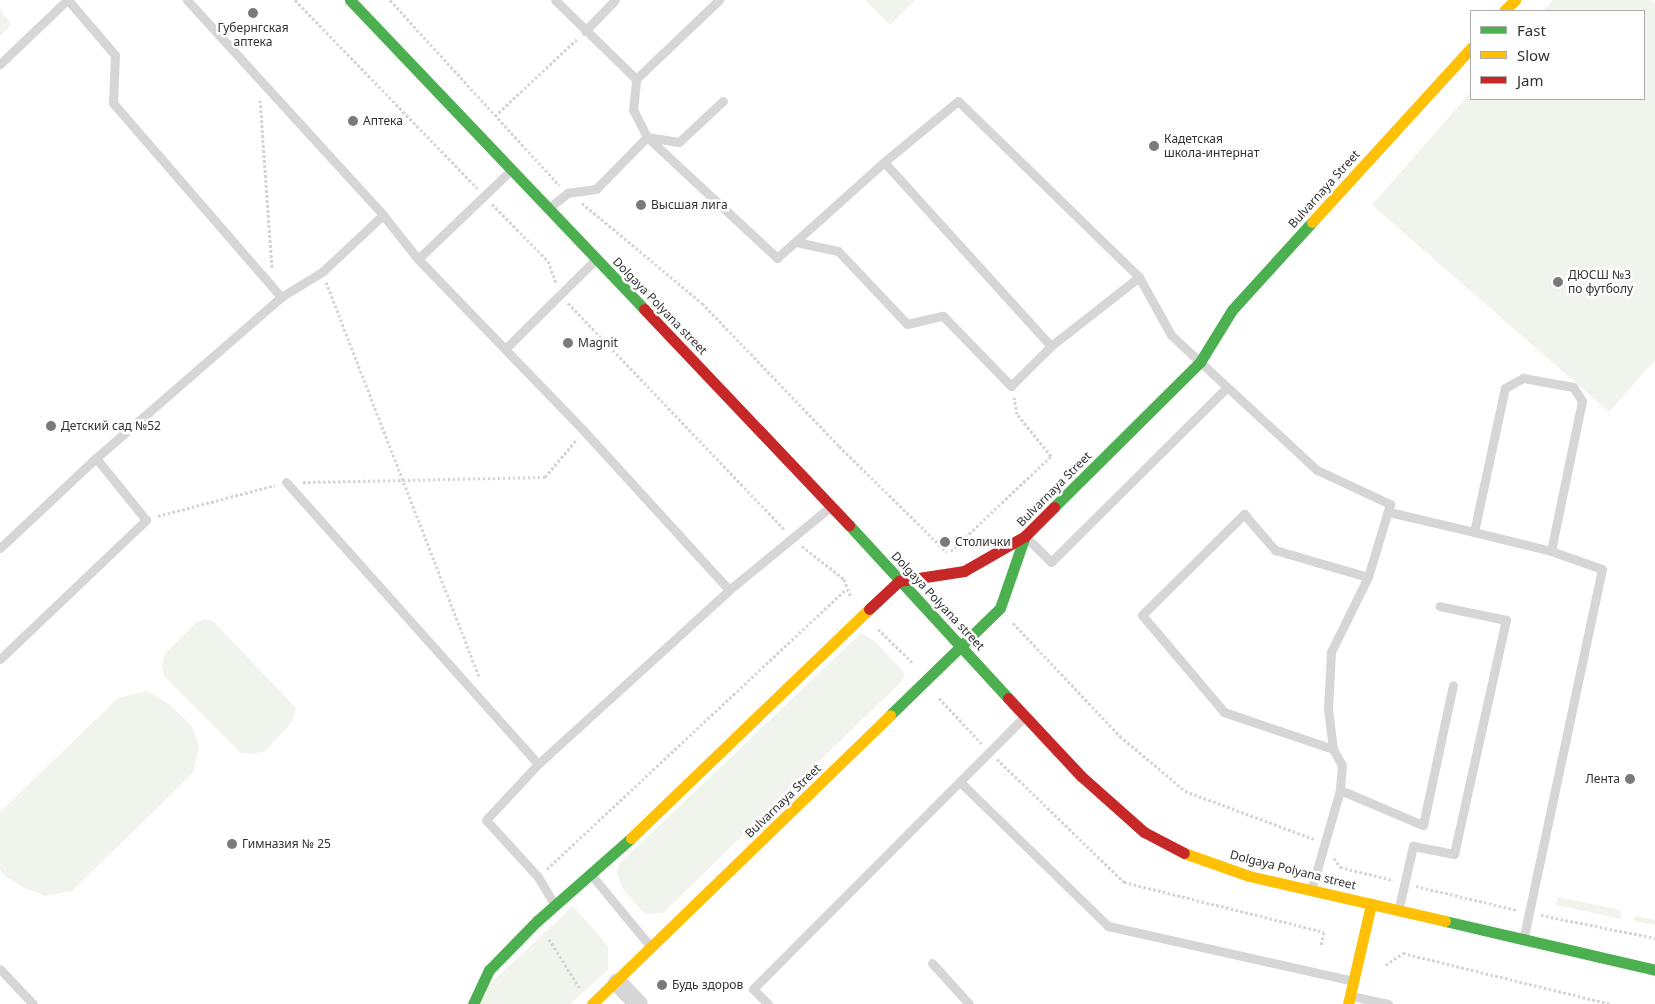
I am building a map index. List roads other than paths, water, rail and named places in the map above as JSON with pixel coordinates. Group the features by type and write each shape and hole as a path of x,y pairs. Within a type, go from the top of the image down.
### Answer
{"street":[{"name":"Dolgaya Polyana street","path":"350,0 831,506 1081,776 1144,832 1191,857 1249,876 1655,970"},
{"path":"1505,10 1515,0"},
{"name":"Bulvarnaya Street","path":"592,1004 652,949 1000,608 1025,536 1200,362 1232,310 1470,49"},
{"path":"473,1004 489,970 555,906 592,875 899,581 964,570 1025,536"},
{"path":"1349,1000 1371,904"},
{"path":"616,982 638,1004"}],"lane":[{"path":"0,64 68,0 115,55 113,103 281,297"},
{"path":"187,0 383,215 418,259 584,431 729,590"},
{"path":"555,0 636,79"},
{"path":"585,31 615,0"},
{"path":"719,0 636,79 633,110 647,137 777,258 884,162 958,101 1139,277 1171,335 1317,470 1390,504 1368,577 1331,652 1328,709 1333,749 1342,765 1340,790 1311,890"},
{"path":"647,137 679,142 723,101"},
{"path":"548,209 566,193 596,190 647,137"},
{"path":"884,162 1051,346"},
{"path":"418,259 512,169"},
{"path":"0,547 96,458 281,297 322,272 383,215"},
{"path":"796,242 838,252 906,324 943,316 1011,386 1051,346 1139,277"},
{"path":"505,349 596,259"},
{"path":"1474,532 1506,388 1523,378 1573,387 1582,400 1551,551"},
{"path":"1025,536 1051,562 1227,387"},
{"path":"0,659 146,520 96,458"},
{"path":"286,482 538,764"},
{"path":"555,906 538,877 486,820 538,764 729,590 794,539 831,506"},
{"path":"1389,512 1551,551 1602,569 1523,939"},
{"path":"1333,749 1224,712 1142,615 1244,514 1275,550 1368,577"},
{"path":"1398,910 1413,846 1454,854 1506,620 1439,606"},
{"path":"1340,790 1423,825 1453,685"},
{"path":"768,1004 753,989 1026,715"},
{"path":"960,782 1108,926 1353,981"},
{"path":"592,875 652,949"},
{"path":"932,963 969,1004"},
{"path":"0,969 33,1004"},
{"path":"1349,1000 1388,1004"}],"place":[{"name":"Губернгская аптека","path":"253,13"},
{"name":"Аптека","path":"353,121"},
{"name":"Кадетская школа-интернат","path":"1154,146"},
{"name":"Высшая лига","path":"641,205"},
{"name":"ДЮСШ №3 по футболу","path":"1558,282"},
{"name":"Magnit","path":"568,343"},
{"name":"Детский сад №52","path":"51,426"},
{"name":"Столички","path":"945,542"},
{"name":"Лента","path":"1630,779"},
{"name":"Гимназия № 25","path":"232,844"},
{"name":"Будь здоров","path":"662,985"}]}
